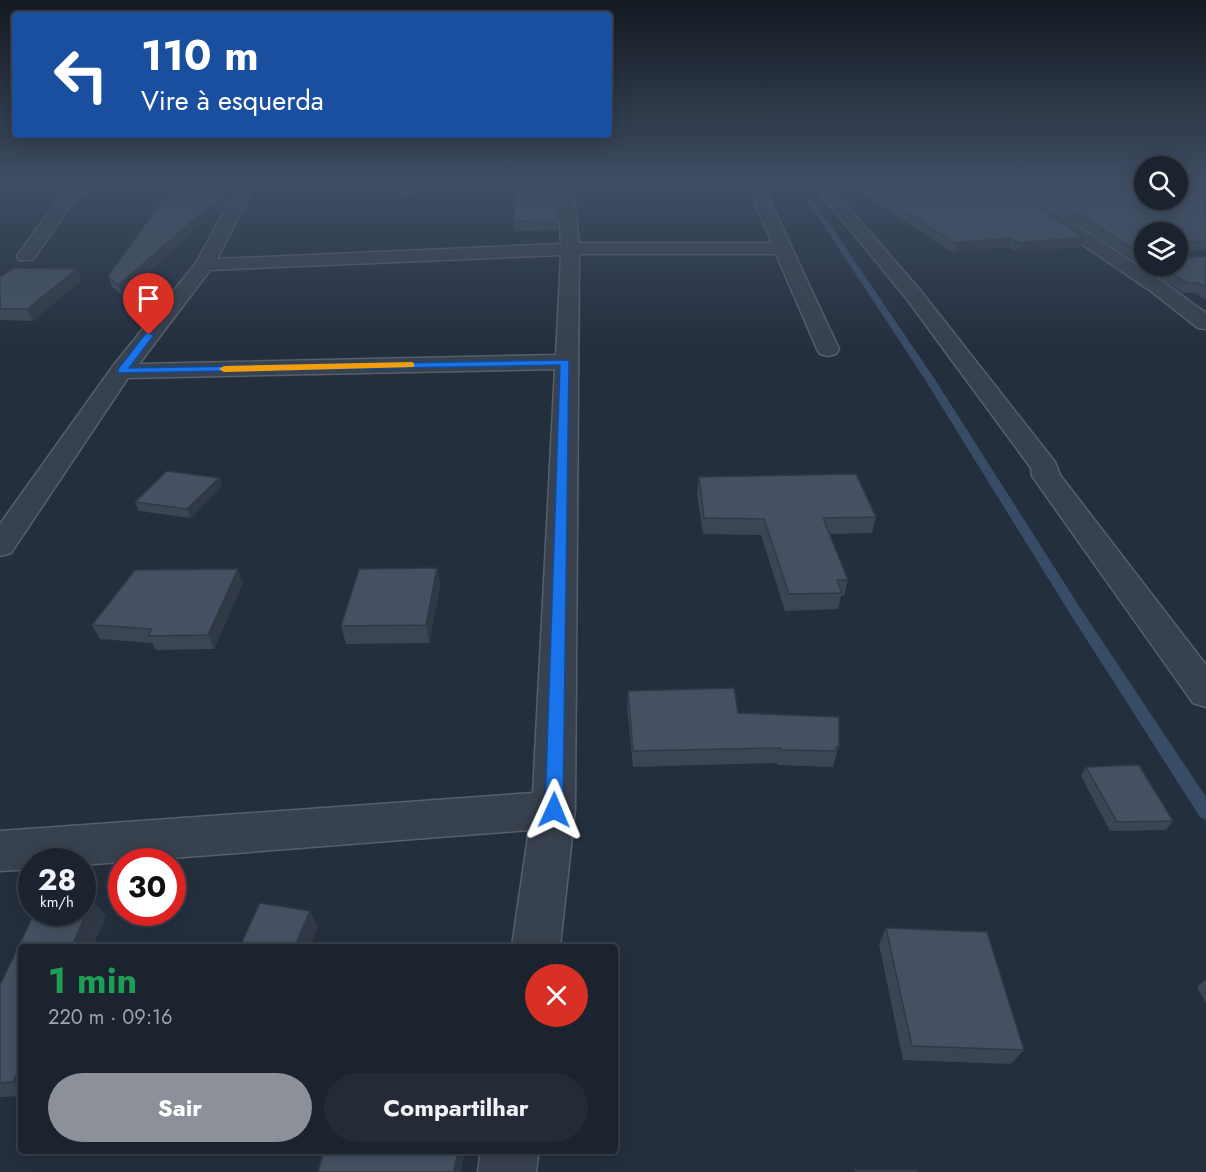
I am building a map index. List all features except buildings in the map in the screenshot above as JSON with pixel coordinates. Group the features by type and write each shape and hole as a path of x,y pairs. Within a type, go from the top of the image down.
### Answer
{"street":[{"path":"26,256 40,237"},
{"path":"1,542 121,371 204,265 219,237"},
{"path":"536,944 554,810 569,237"},
{"path":"780,237 828,349"},
{"path":"864,237 913,294 1045,468 1046,476 1206,693"},
{"path":"1080,237 1206,324"},
{"path":"204,265 570,249 785,248"},
{"path":"1121,264 1134,263"},
{"path":"121,371 565,362"},
{"path":"0,850 554,810"},
{"path":"507,1172 509,1154"}],"waterway":[{"path":"835,237 929,378 1074,609 1206,812"}],"slow traffic":[{"path":"224,369 411,365"}],"route":[{"path":"149,335 121,371 565,362 554,810"}]}
